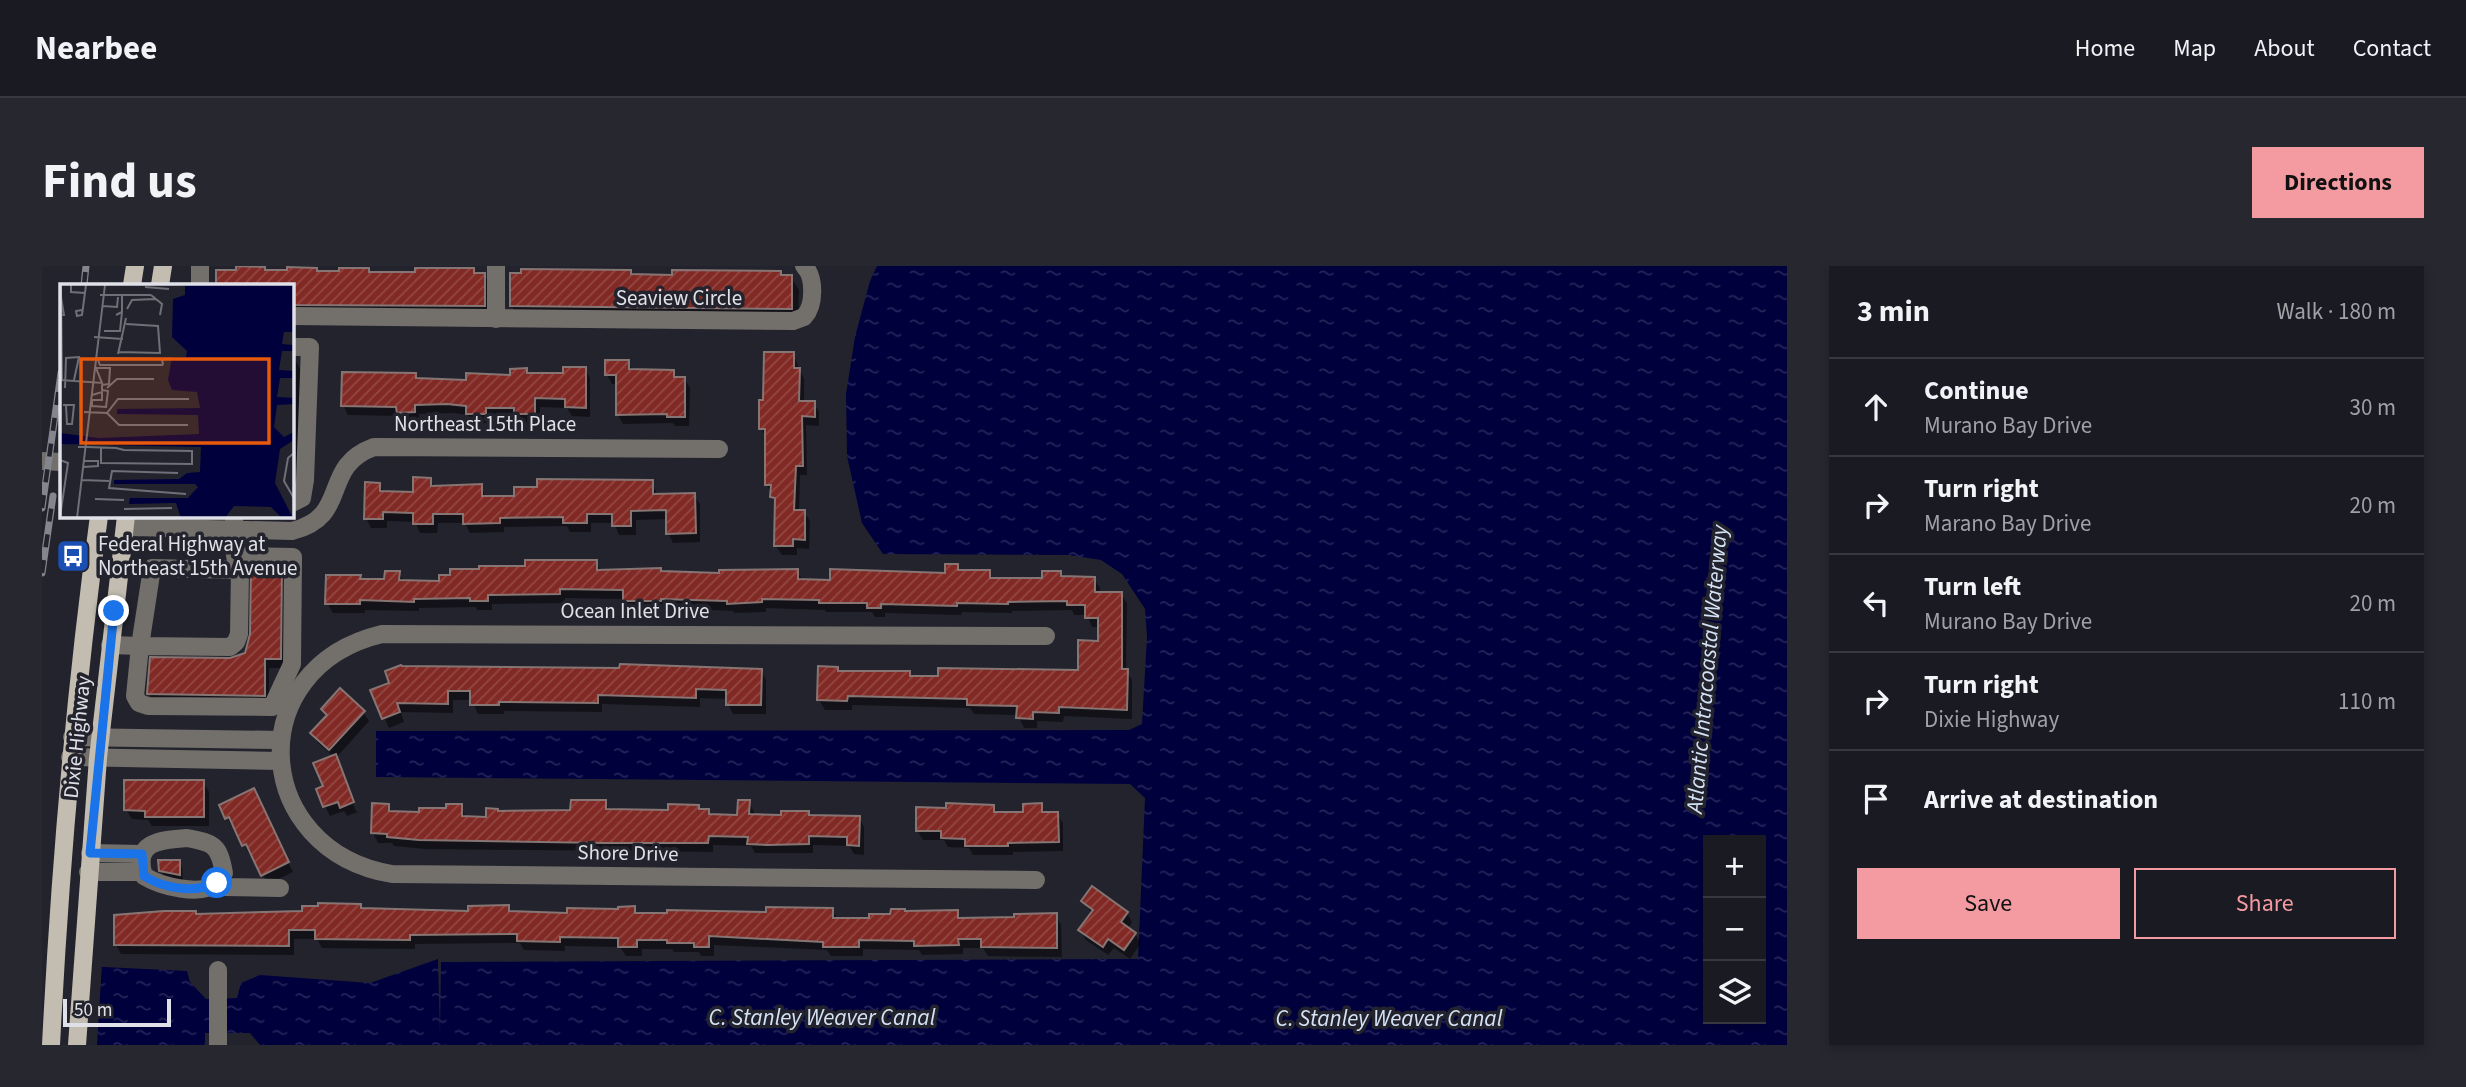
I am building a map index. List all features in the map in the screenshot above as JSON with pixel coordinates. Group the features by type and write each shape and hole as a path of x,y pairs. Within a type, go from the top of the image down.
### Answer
{"main road":[{"path":"132,284 135,266"},
{"path":"160,284 163,266"},
{"name":"Dixie Highway","path":"51,1045 72,737 99,518"},
{"name":"Dixie Highway","path":"77,1045 98,758 126,522"}],"street":[{"path":"200,266 200,284"},
{"path":"496,266 496,319"},
{"name":"Seaview Circle","path":"294,317 793,321 804,317 811,305 811,275 804,266"},
{"path":"294,347 310,347 305,480 302,498 294,502"},
{"name":"Northeast 15th Place","path":"126,522 234,523 292,531 313,523 329,506 346,465 363,451 374,447 719,449"},
{"path":"42,461 60,462"},
{"path":"110,645 230,647 236,642 239,634 234,523"},
{"path":"293,557 292,664 272,707 181,707 148,706 139,703 135,696 140,646 152,568 293,557"},
{"name":"Ocean Inlet Drive","path":"279,761 280,740 290,705 312,671 344,647 362,638 382,634 1046,636"},
{"path":"180,740 181,707"},
{"path":"72,737 280,740"},
{"path":"71,757 279,761"},
{"name":"Shore Drive","path":"279,761 291,799 300,817 319,841 353,863 391,874 1035,880"},
{"path":"88,872 143,874 158,884 183,888 206,888 217,883 224,873 218,850 208,842 187,838 165,840 143,852 90,853"},
{"path":"143,852 143,874"},
{"path":"217,883 225,887 280,888"},
{"path":"218,970 219,1039"}],"water":[{"path":"877,266 1787,266 1787,1045 260,1045 250,1033 205,1033 205,1045 42,1045 42,964 187,971 190,982 206,999 237,998 241,983 260,975 370,983 438,959 440,1035 441,962 1138,959 1145,798 1130,784 376,777 376,731 1129,730 1142,724 1147,637 1145,609 1122,574 1101,560 1069,555 883,554 862,523 847,456 846,394 855,337 870,281"}],"pier":[{"path":"42,961 102,964 97,1045 42,1045"}],"building":[{"path":"236,266 265,267 265,270 287,270 287,267 317,268 317,271 369,268 369,272 415,272 415,268 474,268 474,273 485,273 485,306 294,305 294,284 216,284 216,270 236,270"},
{"path":"521,269 631,270 631,274 672,275 672,270 781,271 781,275 792,275 792,309 510,306 510,273 521,273"},
{"path":"764,352 794,352 794,368 800,368 799,401 815,401 815,417 802,416 803,466 796,466 794,510 805,510 805,540 793,539 793,546 774,546 775,498 770,497 771,485 765,485 765,429 759,429 759,400 763,400"},
{"path":"605,360 629,360 629,369 674,370 674,377 685,377 685,417 667,417 667,414 616,415 616,375 605,375"},
{"path":"563,367 586,367 586,408 565,407 565,399 535,398 535,414 514,414 514,408 486,408 486,414 466,414 466,406 447,404 415,405 415,412 397,413 396,407 341,406 342,372 416,373 416,378 466,380 466,373 510,375 510,369 527,368 527,373 563,373"},
{"path":"413,477 431,478 431,486 482,484 482,496 514,496 514,487 537,487 537,479 653,480 653,494 695,493 696,533 666,534 666,510 631,511 631,526 612,526 612,514 587,514 587,523 563,523 563,517 500,518 500,523 463,524 463,514 433,514 433,524 413,524 413,513 383,512 383,519 364,519 365,482 380,483 380,491 413,492"},
{"path":"525,560 597,560 597,570 661,568 661,571 719,573 719,570 798,569 798,579 830,580 830,569 945,573 945,564 958,564 958,570 990,570 990,578 1042,578 1042,571 1061,571 1061,576 1095,577 1095,592 1122,592 1122,669 1128,669 1127,710 1059,707 1059,713 1033,712 1033,719 1016,718 1017,706 967,705 967,699 848,696 847,701 817,700 818,666 838,667 838,671 910,671 910,676 938,676 938,668 1078,670 1078,640 1098,641 1098,618 1085,618 1085,605 1067,605 1067,601 957,603 957,606 881,604 881,608 867,608 867,603 819,603 819,600 762,599 762,602 727,604 727,601 661,599 623,601 623,590 560,589 560,594 488,595 488,601 470,601 470,598 414,599 414,602 360,600 360,604 325,604 326,575 361,575 360,579 384,579 385,571 400,571 399,580 439,581 439,575 450,575 450,569 525,566"},
{"path":"251,568 282,568 281,659 265,659 265,696 147,694 150,657 230,658 245,653 250,634"},
{"path":"620,664 762,669 761,705 726,705 726,690 696,689 696,698 598,695 598,703 499,702 499,705 470,705 470,691 448,691 448,704 397,703 400,712 382,719 370,690 389,683 385,671 401,665 619,668"},
{"path":"340,688 365,711 329,750 310,733 327,715 321,709"},
{"path":"336,754 354,802 340,808 338,802 323,807 316,789 323,786 313,763"},
{"path":"124,780 204,780 204,817 145,817 145,811 124,810"},
{"path":"254,788 289,862 261,876 246,844 242,846 229,817 225,819 219,805"},
{"path":"571,800 606,800 606,809 668,810 668,804 699,805 699,809 709,809 709,814 737,815 738,800 750,800 749,814 781,815 781,811 809,811 809,815 860,816 859,846 847,845 847,837 809,836 809,844 767,845 747,844 748,837 709,836 708,843 605,843 419,840 371,833 372,803 389,804 389,811 419,812 419,808 446,808 446,804 462,804 462,816 486,817 486,808 498,811 570,810"},
{"path":"946,803 994,805 994,812 1023,812 1023,804 1042,803 1042,812 1058,812 1059,842 965,846 965,839 941,838 941,831 916,831 916,807 946,808"},
{"path":"158,860 180,860 180,875 159,871"},
{"path":"1092,886 1128,912 1121,922 1136,933 1124,950 1108,939 1103,947 1078,930 1093,910 1081,901"},
{"path":"318,903 361,904 361,908 468,911 468,906 509,905 509,911 567,913 567,908 618,909 635,906 635,913 667,913 667,910 766,912 766,907 833,908 833,918 869,918 869,914 890,914 891,909 958,910 958,918 1057,913 1057,948 981,947 981,939 958,939 959,945 914,946 914,941 859,940 859,947 823,947 823,942 709,936 709,947 694,947 694,943 667,943 667,940 637,940 637,947 618,947 618,938 560,937 560,942 517,941 517,934 410,935 410,940 315,939 315,930 289,930 289,946 114,945 114,915 164,911 196,911 196,914 302,911 302,906 318,906"}],"railway":[{"path":"84,284 86,266"},
{"path":"42,508 60,380"},
{"path":"42,573 53,496"}],"place":[{"name":"Federal Highway at Northeast 15th Avenue","path":"73,556"}],"route":[{"path":"114,611 90,853 142,854 144,876 158,884 206,888 217,883"}],"water label":[{"name":"Atlantic Intracoastal Waterway","path":"1707,669"},
{"name":"C. Stanley Weaver Canal","path":"822,1017"},
{"name":"C. Stanley Weaver Canal","path":"1389,1018"}]}
